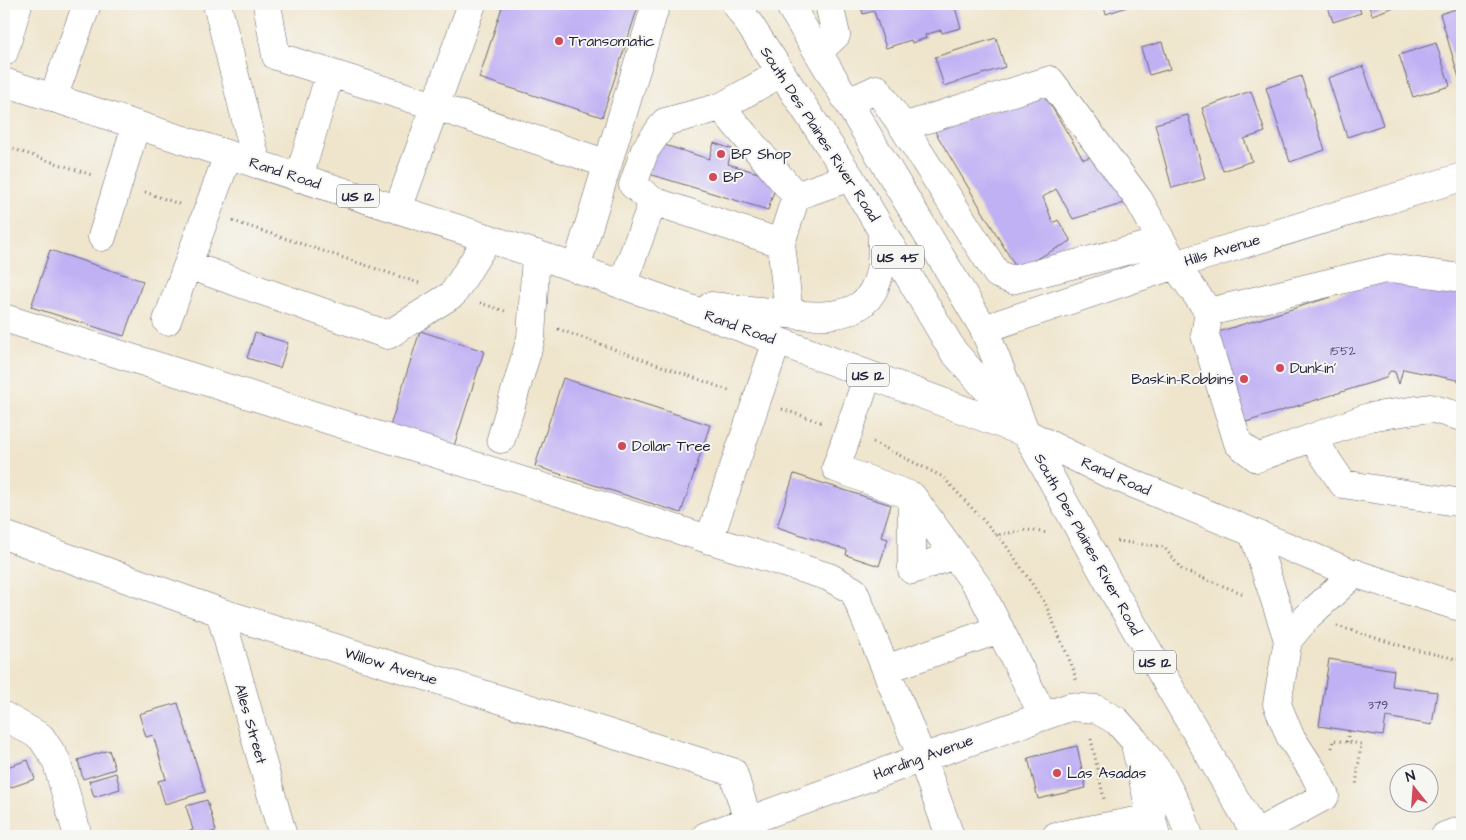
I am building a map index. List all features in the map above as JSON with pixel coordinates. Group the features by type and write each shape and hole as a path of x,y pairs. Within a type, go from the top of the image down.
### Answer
{"main road":[{"path":"4,52 18,4"},
{"path":"52,98 87,4"},
{"path":"216,4 257,164"},
{"path":"267,4 276,56 435,106 608,164"},
{"path":"398,209 472,4"},
{"path":"576,268 656,4"},
{"name":"South Des Plaines River Road","path":"736,4 850,177 953,351 1026,433"},
{"name":"South Des Plaines River Road","path":"789,4 984,329 1026,433 1120,603 1256,835"},
{"path":"818,52 836,34 829,4"},
{"path":"299,178 330,73"},
{"path":"781,73 721,108 665,122 645,150 633,185 652,201 781,243"},
{"path":"903,127 1050,80 1139,200 1168,254 1209,312 1205,336 1238,443 1257,458 1369,417 1430,408 1462,417"},
{"name":"Rand Road","path":"4,82 488,238 671,302 1026,433 1107,473 1355,573 1462,607"},
{"path":"849,102 877,89 997,274 1012,280 1168,254"},
{"path":"721,108 796,196"},
{"path":"102,237 136,125"},
{"path":"167,321 228,155"},
{"path":"796,196 850,177"},
{"name":"Hills Avenue","path":"984,329 1168,254 1462,177"},
{"path":"915,213 944,191"},
{"path":"789,314 781,243 796,196"},
{"path":"622,285 652,201"},
{"path":"671,302 812,316 832,314 859,307 875,288 882,262 882,232"},
{"path":"188,265 388,335 453,294 488,238"},
{"path":"946,264 978,244"},
{"path":"501,439 531,338 536,254"},
{"path":"1209,312 1390,268 1462,278"},
{"path":"4,318 829,577 854,591 922,758 950,836"},
{"path":"710,540 776,341"},
{"path":"868,375 836,468 912,496 980,590 1043,715"},
{"path":"1312,438 1343,484 1462,504"},
{"path":"912,496 912,570 954,555"},
{"path":"1253,533 1288,640 1277,704 1290,736 1314,773 1325,796 1256,835"},
{"name":"Willow Avenue","path":"4,535 220,612 733,772 750,829"},
{"path":"1288,640 1308,616 1355,573"},
{"name":"Alles Street","path":"220,612 282,836"},
{"path":"886,669 1000,629"},
{"name":"Harding Avenue","path":"706,836 750,829 922,758 1070,706 1096,709 1117,721 1161,775 1182,815 1189,836"},
{"path":"4,716 41,737 56,760 78,836"},
{"path":"1056,836 1154,827 1134,740"},
{"path":"1445,836 1462,830"}],"path":[{"path":"1347,742 1349,731"},
{"path":"1332,750 1333,740 1361,744 1356,786"}],"building":[{"name":"Transomatic","path":"503,4 639,4 602,117 479,78"},
{"path":"860,4 954,4 961,28 942,33 941,30 925,35 926,38 912,43 911,40 886,48 874,11 863,14"},
{"path":"1103,4 1136,4 1106,14"},
{"path":"1327,4 1358,4 1361,13 1333,22"},
{"path":"1368,4 1400,4 1400,5 1372,15"},
{"path":"1462,7 1462,80 1460,81 1440,14"},
{"path":"996,38 1005,67 944,86 935,57"},
{"path":"1162,42 1170,69 1149,75 1141,48"},
{"path":"1436,43 1450,86 1413,97 1399,55"},
{"path":"1363,66 1383,125 1347,137 1328,78"},
{"path":"1301,76 1325,150 1290,162 1266,88"},
{"path":"1251,91 1265,132 1244,139 1252,161 1223,171 1202,108"},
{"path":"1044,94 1083,159 1099,155 1128,202 1073,219 1056,189 1043,197 1053,223 1058,220 1071,241 1017,269 934,130"},
{"path":"1188,115 1205,179 1172,188 1155,124"},
{"name":"BP","path":"658,143 709,159 714,143 732,149 728,164 778,179 768,210 649,174"},
{"path":"50,250 143,281 124,336 31,307"},
{"path":"1392,278 1462,288 1462,381 1403,369 1399,384 1395,372 1391,371 1386,378 1246,422 1218,332"},
{"path":"420,331 484,351 454,446 390,426"},
{"path":"255,333 288,343 280,368 247,358"},
{"name":"Dollar Tree","path":"563,378 710,425 681,513 535,466"},
{"path":"794,474 891,505 881,537 888,539 879,566 846,555 847,550 777,527"},
{"path":"1329,659 1394,670 1392,686 1437,692 1432,725 1386,717 1383,736 1319,726"},
{"path":"178,703 205,792 165,804 158,781 166,779 153,735 146,737 139,714"},
{"name":"Las Asadas","path":"1077,746 1086,788 1038,799 1028,758"},
{"path":"109,750 115,769 83,779 78,760"},
{"path":"28,760 35,779 6,789 4,768"},
{"path":"116,773 120,789 94,797 89,781"},
{"path":"207,800 216,831 204,836 174,836 193,830 186,806"}],"place":[{"name":"Transomatic","path":"559,41"},
{"name":"BP Shop","path":"721,154"},
{"name":"BP","path":"713,177"},
{"name":"Dunkin'","path":"1280,368"},
{"name":"Baskin-Robbins","path":"1244,379"},
{"name":"Dollar Tree","path":"622,446"},
{"name":"Las Asadas","path":"1057,773"}]}
